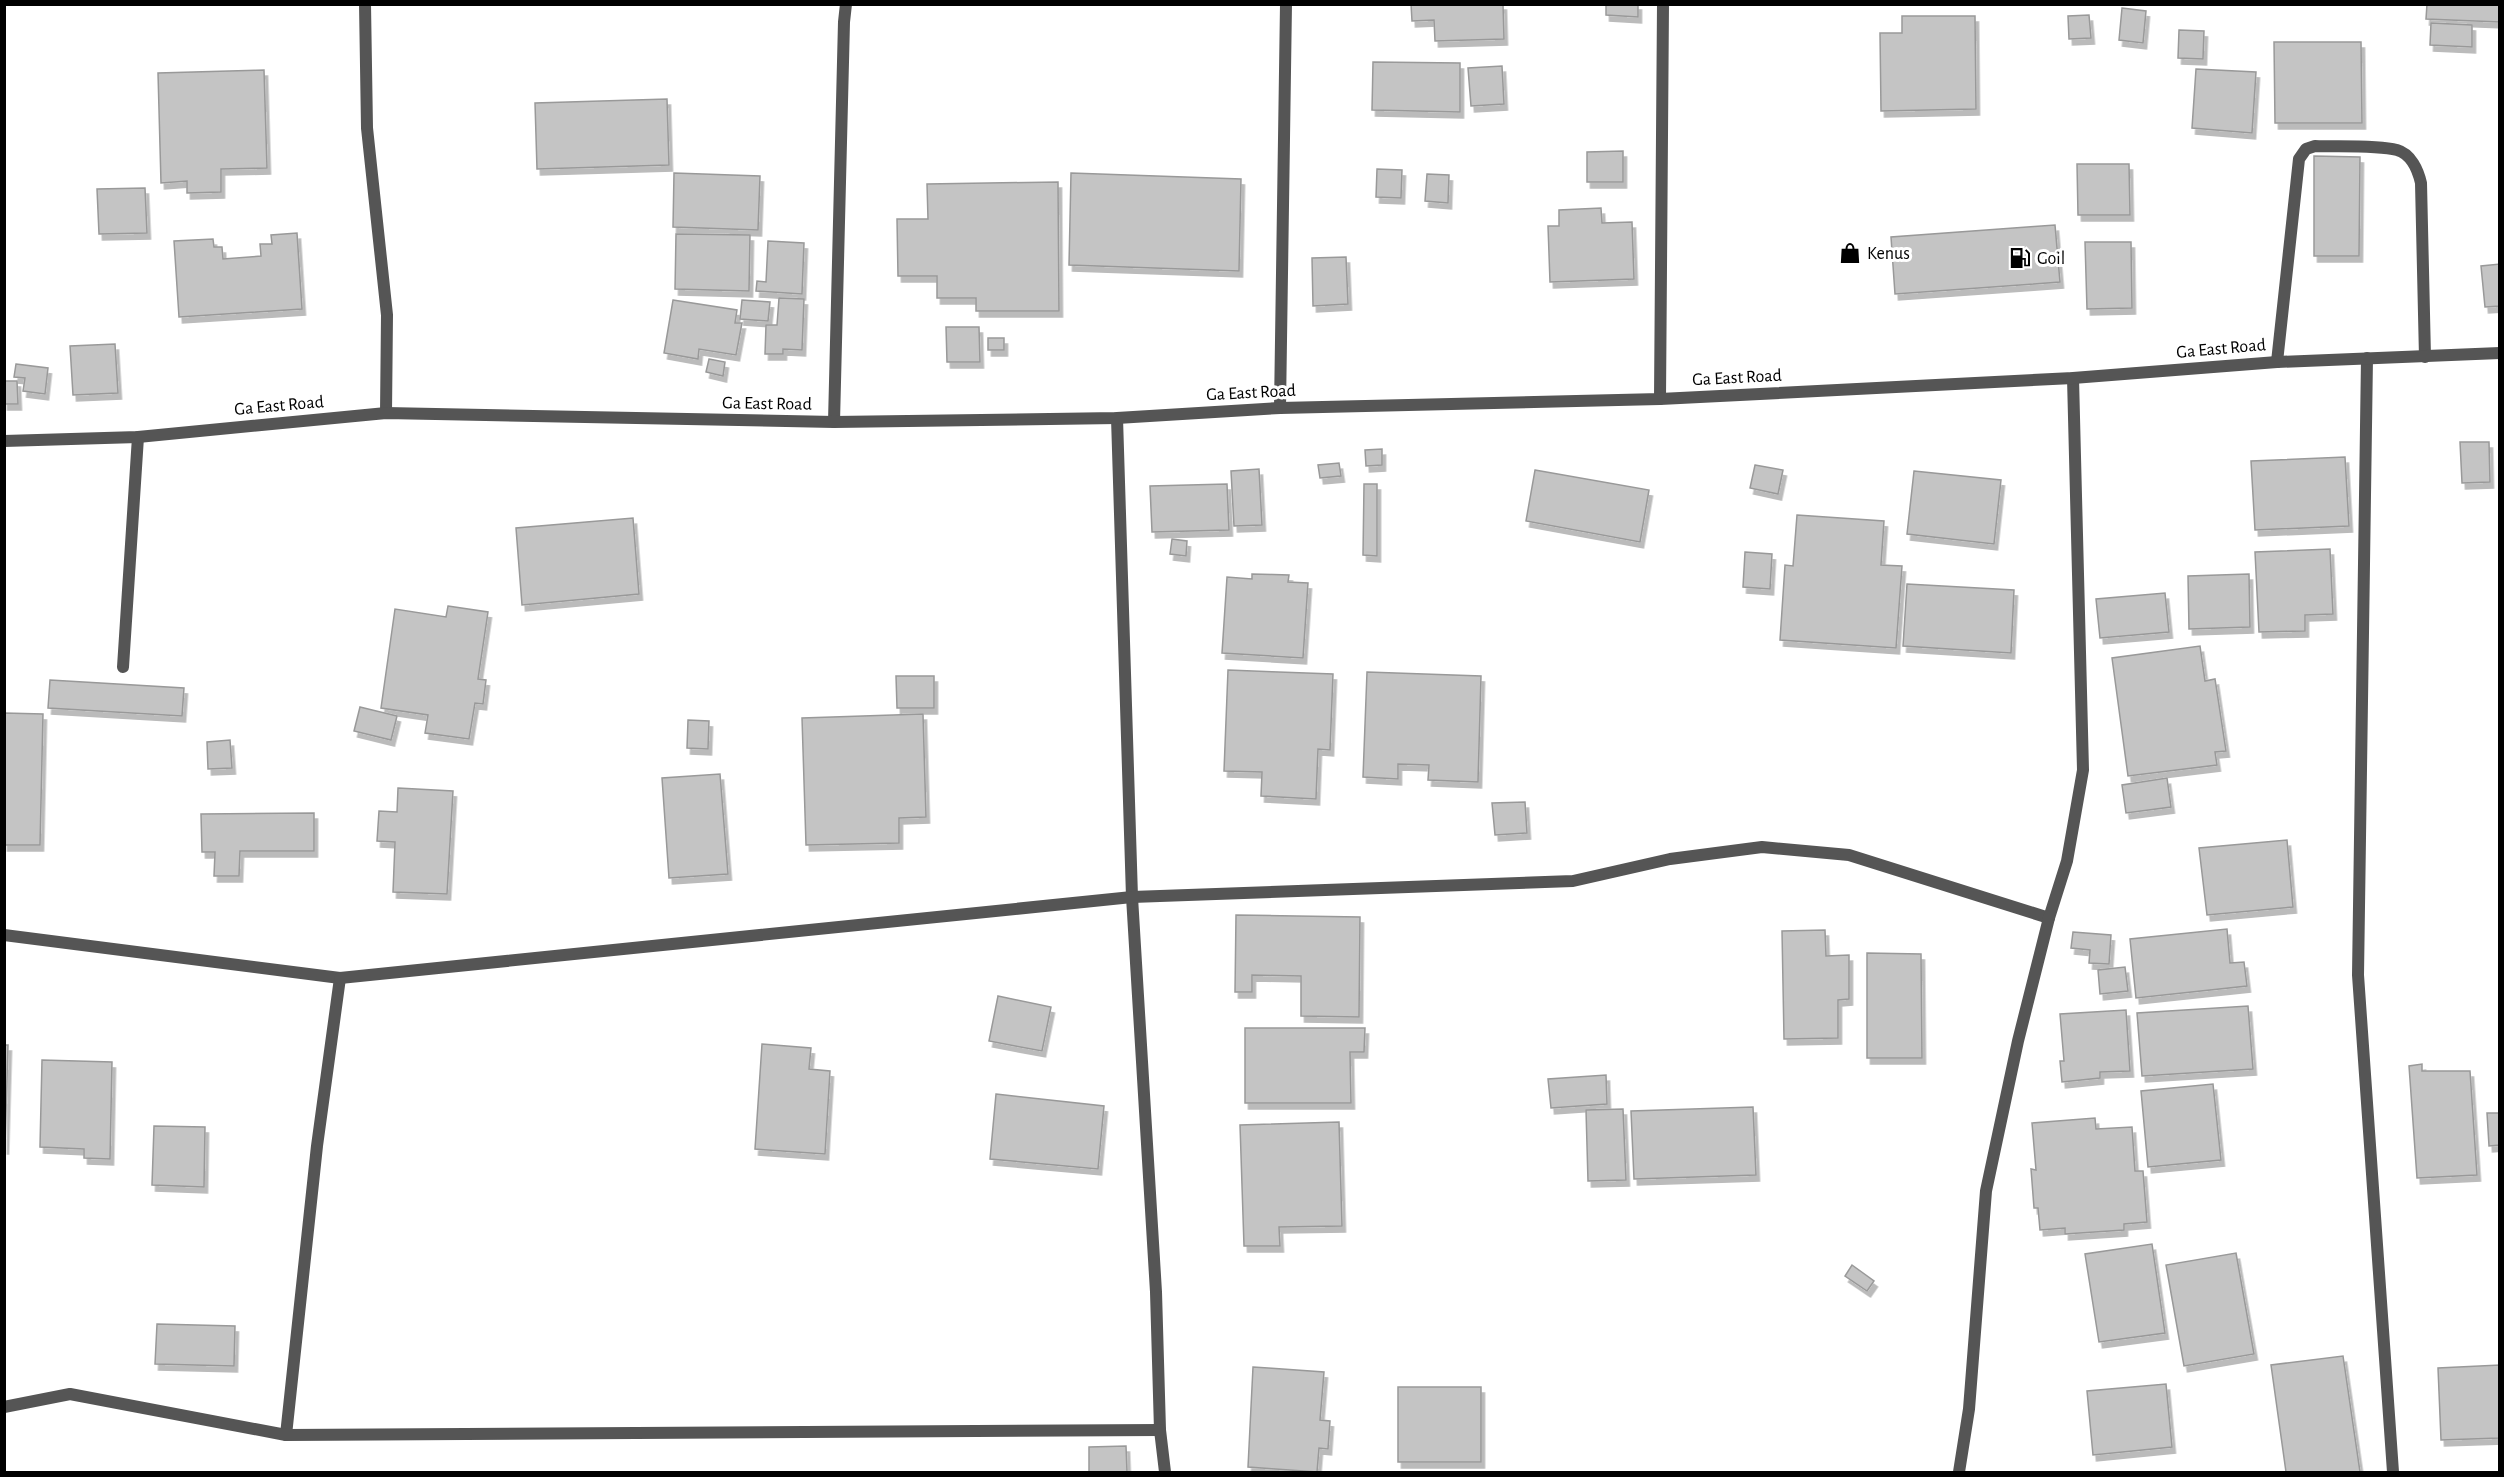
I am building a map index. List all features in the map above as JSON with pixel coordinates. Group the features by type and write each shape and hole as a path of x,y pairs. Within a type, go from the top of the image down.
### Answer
{"street":[{"path":"365,4 367,128 387,315 386,413"},
{"path":"834,422 843,22 846,4"},
{"path":"1280,408 1286,4"},
{"path":"1660,399 1663,4"},
{"path":"2277,362 2299,159 2306,149 2315,146 2398,150 2410,159 2418,170 2421,183 2425,357"},
{"name":"Ga East Road","path":"4,441 138,437 386,413 834,422 1117,418 1280,408 1660,399 2073,378 2277,362 2499,353"},
{"path":"2367,358 2358,975 2393,1473"},
{"path":"1959,1473 1969,1409 1986,1191 2018,1041 2049,918 2067,861 2083,770 2073,378"},
{"path":"1117,418 1132,897 1156,1292 1160,1430 1165,1473"},
{"path":"123,667 138,437"},
{"path":"4,935 340,978 1132,897 1573,881 1670,859 1762,847 1849,855 2049,918"},
{"path":"286,1436 317,1146 340,978"},
{"path":"4,1407 70,1394 286,1436 1160,1430"}],"building":[{"path":"1411,4 1503,4 1504,39 1435,41 1434,20 1412,21"},
{"path":"1606,4 1638,4 1638,17 1606,15"},
{"path":"2427,4 2500,4 2500,22 2426,19"},
{"path":"2122,8 2146,11 2143,43 2119,40"},
{"path":"2089,15 2091,38 2069,39 2068,16"},
{"path":"1902,16 1975,16 1976,109 1881,111 1880,33 1902,33"},
{"path":"2431,23 2472,25 2472,47 2430,45"},
{"path":"2179,30 2204,31 2203,59 2178,58"},
{"path":"2274,42 2361,42 2362,123 2275,123"},
{"path":"1373,62 1460,63 1460,112 1372,110"},
{"path":"1502,66 1504,104 1471,106 1468,68"},
{"path":"2196,69 2256,72 2252,133 2192,128"},
{"path":"264,70 267,168 221,169 221,192 187,193 187,181 161,183 158,73"},
{"path":"667,99 669,165 537,169 535,103"},
{"path":"1623,151 1623,182 1587,182 1587,152"},
{"path":"2314,156 2360,157 2359,256 2314,256"},
{"path":"2077,164 2129,164 2130,215 2078,215"},
{"path":"1377,169 1402,170 1401,198 1376,197"},
{"path":"674,173 760,176 758,230 673,227"},
{"path":"1071,173 1241,179 1239,271 1069,265"},
{"path":"1427,174 1449,175 1448,203 1425,201"},
{"path":"1058,182 1059,311 976,311 976,298 937,298 937,276 898,276 897,219 928,219 927,184"},
{"path":"145,188 147,233 99,234 97,189"},
{"path":"1601,208 1602,223 1632,222 1634,279 1550,282 1548,226 1559,226 1559,210"},
{"path":"2055,225 2060,282 1895,294 1891,237"},
{"path":"297,233 302,309 179,317 174,241 213,239 214,247 222,247 223,259 261,256 260,244 272,244 271,235"},
{"path":"676,234 750,235 749,291 675,289"},
{"path":"768,241 804,243 802,294 756,291 757,281 766,282"},
{"path":"2085,242 2131,242 2132,308 2087,309"},
{"path":"1346,257 1348,304 1313,306 1312,258"},
{"path":"2500,264 2500,306 2485,307 2481,266"},
{"path":"779,298 804,299 802,350 783,349 783,354 765,354 766,325 777,325"},
{"path":"673,300 737,310 735,323 742,323 736,355 699,349 698,359 664,353"},
{"path":"742,300 770,302 768,321 740,319"},
{"path":"946,327 979,327 980,362 947,362"},
{"path":"988,338 1004,338 1004,350 988,350"},
{"path":"115,344 118,393 73,395 70,346"},
{"path":"709,359 725,362 723,376 706,372"},
{"path":"16,364 48,368 45,394 23,391 25,378 14,377"},
{"path":"4,381 17,381 18,404 4,404"},
{"path":"2460,442 2489,442 2490,482 2462,483"},
{"path":"1382,449 1382,465 1366,466 1365,450"},
{"path":"2345,457 2349,526 2255,530 2251,461"},
{"path":"1339,463 1341,476 1320,478 1318,465"},
{"path":"1755,465 1783,470 1778,494 1750,488"},
{"path":"1259,469 1262,525 1234,526 1231,471"},
{"path":"1535,470 1649,490 1640,542 1526,521"},
{"path":"1914,471 2001,480 1994,544 1907,534"},
{"path":"1227,484 1229,530 1152,532 1150,486"},
{"path":"1364,484 1377,484 1377,556 1363,555"},
{"path":"1797,515 1884,521 1881,565 1902,566 1896,648 1780,640 1785,565 1793,566"},
{"path":"633,518 639,594 522,605 516,528"},
{"path":"1172,539 1187,541 1186,556 1170,554"},
{"path":"2330,549 2333,614 2305,615 2305,631 2259,632 2255,552"},
{"path":"1745,552 1772,554 1770,589 1743,587"},
{"path":"1252,574 1289,575 1288,582 1308,583 1303,658 1222,653 1227,577 1252,579"},
{"path":"2249,574 2250,627 2189,629 2188,576"},
{"path":"1907,584 2014,590 2011,653 1903,646"},
{"path":"2165,593 2169,632 2100,638 2096,599"},
{"path":"448,606 488,612 478,679 486,680 483,704 475,703 469,739 425,733 428,715 381,708 395,609 446,617"},
{"path":"2200,646 2205,681 2215,679 2226,751 2215,752 2217,765 2128,776 2112,658"},
{"path":"1228,670 1333,674 1330,750 1318,749 1316,799 1261,796 1262,772 1224,771"},
{"path":"1367,672 1481,676 1478,782 1428,780 1429,765 1398,764 1398,779 1363,777"},
{"path":"896,676 934,676 934,708 897,708"},
{"path":"50,680 184,688 182,716 48,708"},
{"path":"360,707 397,716 391,740 354,731"},
{"path":"4,713 43,714 40,845 4,845"},
{"path":"923,714 926,817 899,818 899,843 806,845 802,718"},
{"path":"688,720 709,721 708,749 687,748"},
{"path":"230,740 232,768 208,769 207,742"},
{"path":"720,774 728,874 669,878 662,778"},
{"path":"2167,778 2171,807 2126,813 2122,785"},
{"path":"398,788 453,791 447,894 393,892 395,842 377,841 379,811 397,812"},
{"path":"1525,802 1527,833 1495,835 1492,803"},
{"path":"314,813 314,851 240,851 239,876 214,876 215,852 202,852 201,814"},
{"path":"2287,840 2293,907 2207,915 2199,848"},
{"path":"1236,915 1360,917 1359,1017 1301,1016 1301,976 1252,975 1252,992 1235,992"},
{"path":"2227,929 2230,963 2244,962 2247,986 2136,998 2130,939"},
{"path":"1825,930 1826,956 1849,955 1849,999 1838,1000 1838,1038 1784,1039 1782,931"},
{"path":"2073,932 2111,935 2109,964 2089,963 2090,950 2071,948"},
{"path":"1867,953 1921,954 1922,1058 1867,1058"},
{"path":"2125,967 2128,991 2100,994 2098,970"},
{"path":"998,996 1051,1007 1042,1051 989,1041"},
{"path":"2248,1006 2253,1069 2142,1076 2137,1013"},
{"path":"2126,1010 2130,1071 2100,1072 2100,1078 2062,1082 2060,1061 2064,1061 2060,1014"},
{"path":"1245,1028 1365,1028 1364,1052 1350,1052 1351,1103 1245,1103"},
{"path":"762,1044 811,1048 809,1069 830,1071 825,1154 755,1149"},
{"path":"4,1045 8,1045 5,1148 4,1148"},
{"path":"42,1060 112,1062 110,1159 84,1158 84,1149 40,1147"},
{"path":"2422,1064 2422,1071 2470,1071 2477,1175 2417,1178 2409,1066"},
{"path":"1606,1075 1607,1104 1551,1108 1548,1079"},
{"path":"2213,1084 2221,1160 2148,1167 2141,1091"},
{"path":"996,1094 1104,1106 1098,1169 990,1159"},
{"path":"1753,1107 1756,1175 1634,1179 1631,1111"},
{"path":"1623,1109 1626,1180 1588,1181 1586,1110"},
{"path":"2487,1113 2500,1113 2500,1145 2489,1146"},
{"path":"2095,1118 2096,1129 2132,1127 2135,1171 2143,1171 2147,1222 2124,1224 2124,1230 2065,1234 2065,1228 2040,1230 2038,1208 2034,1208 2031,1169 2036,1170 2032,1123"},
{"path":"1339,1122 1342,1226 1279,1227 1280,1246 1244,1246 1240,1125"},
{"path":"154,1126 205,1127 204,1187 152,1185"},
{"path":"2152,1244 2165,1333 2099,1342 2085,1254"},
{"path":"2236,1253 2254,1354 2184,1366 2166,1265"},
{"path":"1852,1265 1874,1281 1867,1291 1845,1276"},
{"path":"157,1324 235,1326 234,1366 155,1364"},
{"path":"2343,1356 2360,1472 2286,1472 2271,1365"},
{"path":"2500,1365 2500,1438 2441,1440 2438,1368"},
{"path":"1253,1367 1324,1372 1320,1420 1330,1421 1328,1449 1319,1448 1317,1472 1248,1467"},
{"path":"2166,1384 2172,1447 2093,1455 2087,1391"},
{"path":"1398,1387 1481,1387 1481,1462 1398,1462"},
{"path":"1126,1446 1127,1472 1089,1472 1089,1447"}],"place":[{"name":"Kenus","path":"1850,253"},
{"name":"Goil","path":"2020,258"}]}
